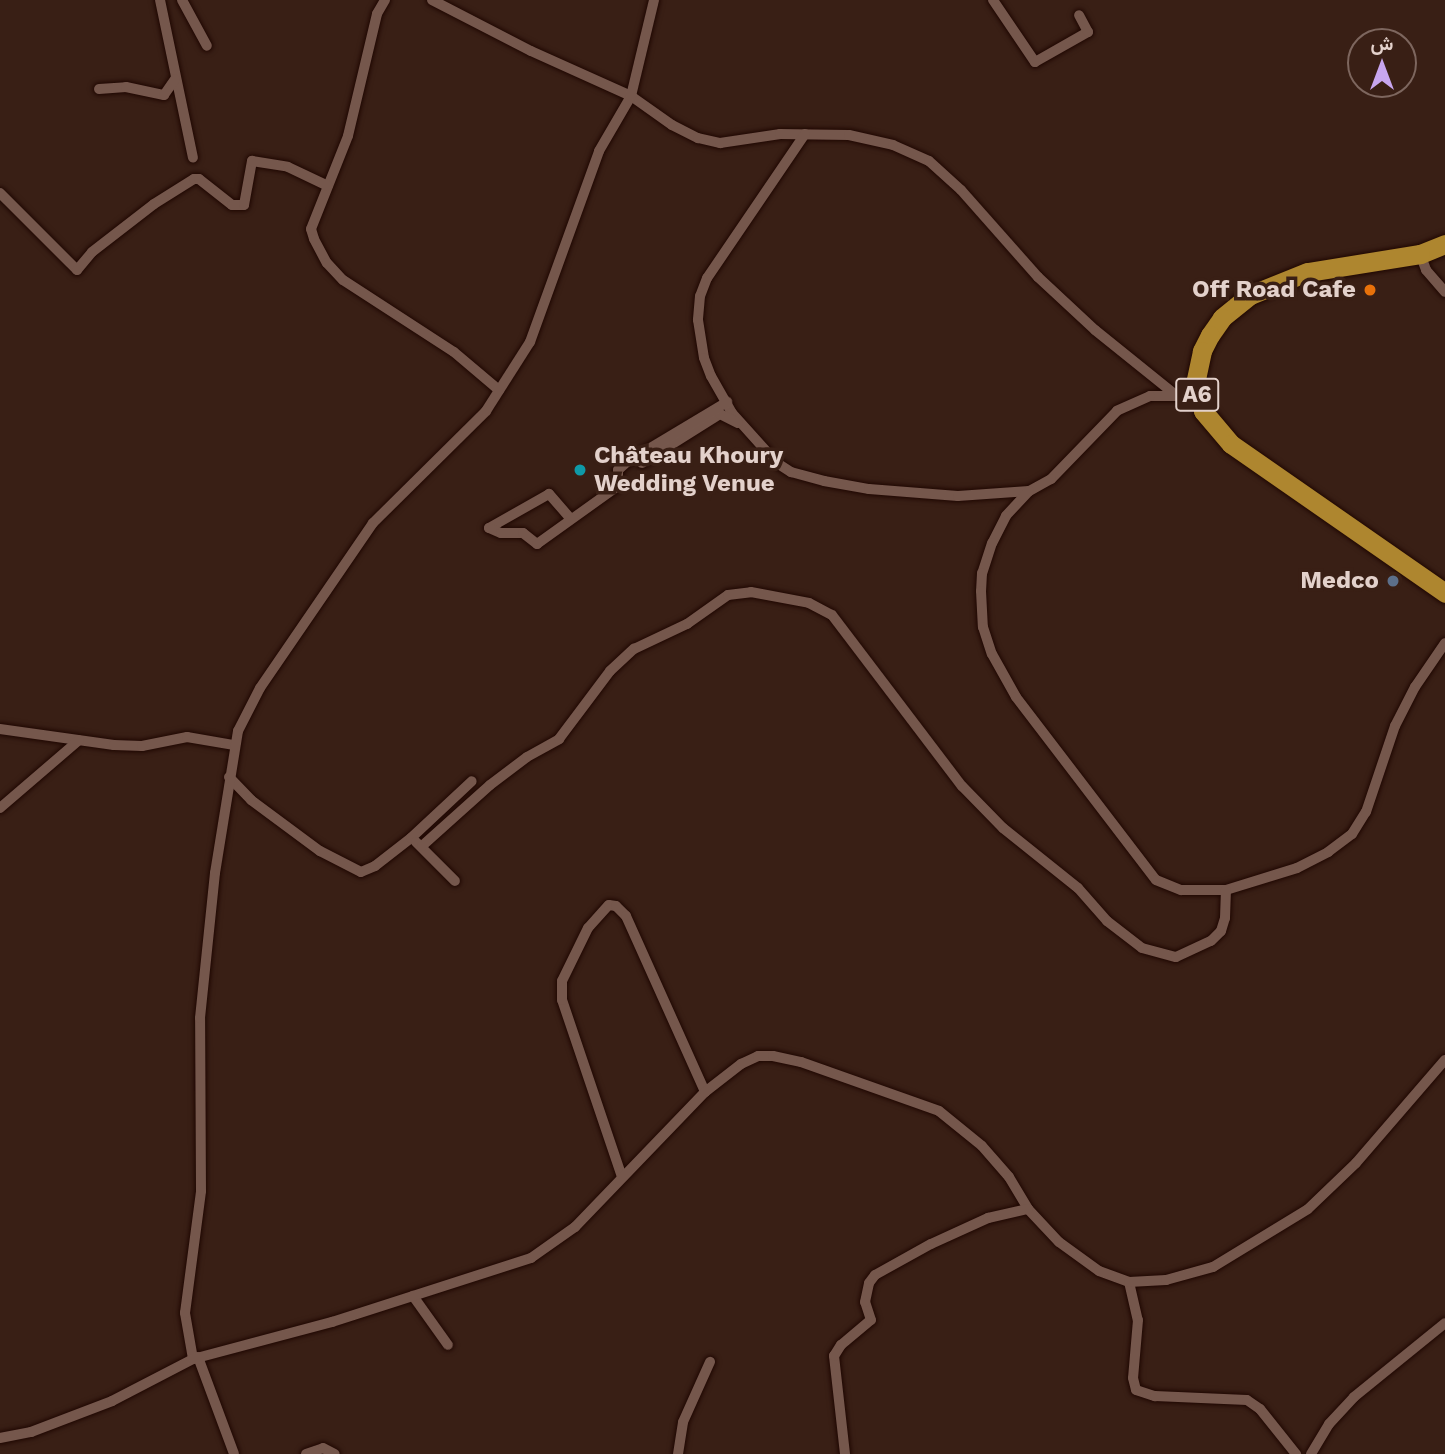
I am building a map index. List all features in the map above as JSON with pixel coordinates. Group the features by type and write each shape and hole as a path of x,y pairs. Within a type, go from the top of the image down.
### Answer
{"highway":[{"name":"A6","path":"1445,244 1420,254 1307,272 1251,295 1222,318 1210,335 1198,366 1197,394 1209,420 1231,444 1445,593"}],"street":[{"path":"160,0 193,158"},
{"path":"182,0 207,46"},
{"path":"385,0 377,14 348,136 311,229 327,263 343,280 454,352 499,390"},
{"path":"234,1454 195,1358 185,1313 202,1182 200,1018 234,745 261,688 350,553 373,523 486,411 530,342 599,151 631,96 654,0"},
{"path":"993,0 1035,62 1088,32 1079,15"},
{"path":"434,1 531,51 631,96 672,125 698,138 720,143 780,134 840,134 872,139 929,161 961,190 1038,277 1095,330 1177,396"},
{"path":"100,89 126,87 164,95 175,79"},
{"path":"804,134 707,278 700,296 698,320 702,348 711,376 740,425 777,463 791,472 824,481 869,489 958,496 1030,491"},
{"path":"0,193 77,270 92,253 163,197 194,179 199,179 232,205 244,205 252,161 288,167 328,186"},
{"path":"1420,254 1426,270 1445,292"},
{"path":"1197,394 1150,396 1117,411 1051,479 1030,491 1006,516 992,543 982,573 984,627 992,654 1016,697 1144,869 1156,880 1181,890 1226,890 1297,868 1328,852 1352,834 1366,812 1395,726 1428,664 1445,643"},
{"path":"570,518 549,495 489,528 501,533 523,533 537,544 618,486 618,470 627,462 727,402"},
{"path":"642,463 720,414 740,425"},
{"path":"422,846 490,785 527,757 559,739 610,671 634,649 687,624 728,595 751,592 809,603 832,615 962,786 1022,845 1078,888 1107,921 1142,948 1176,957 1211,941 1221,931 1225,918 1226,890"},
{"path":"0,729 142,746 187,737 234,745"},
{"path":"0,808 79,740"},
{"path":"229,776 251,800 352,870 369,870 411,838 472,781"},
{"path":"411,838 422,846 454,881"},
{"path":"622,1177 562,1000 562,981 588,928 609,905 616,906 626,916 705,1092"},
{"path":"0,1438 31,1432 112,1401 195,1358 332,1322 531,1258 575,1227 705,1092 741,1064 758,1056 801,1062 923,1105 949,1118 982,1146 1009,1177 1028,1209 1059,1242 1080,1260 1099,1271 1129,1282 1166,1280 1213,1267 1308,1209 1356,1163 1445,1060"},
{"path":"845,1454 833,1372 834,1356 841,1345 871,1320 865,1302 869,1283 875,1275 931,1244 988,1218 1028,1209"},
{"path":"1129,1282 1138,1320 1133,1378 1136,1390 1155,1396 1247,1400 1260,1409 1296,1454"},
{"path":"413,1296 448,1345"},
{"path":"1311,1454 1329,1424 1354,1397 1445,1323"},
{"path":"678,1454 683,1422 710,1362"},
{"path":"306,1454 323,1448 335,1454"}],"place":[{"name":"Off Road Cafe","path":"1370,290"},
{"name":"Château Khoury Wedding Venue","path":"580,470"},
{"name":"Medco","path":"1393,581"}]}
